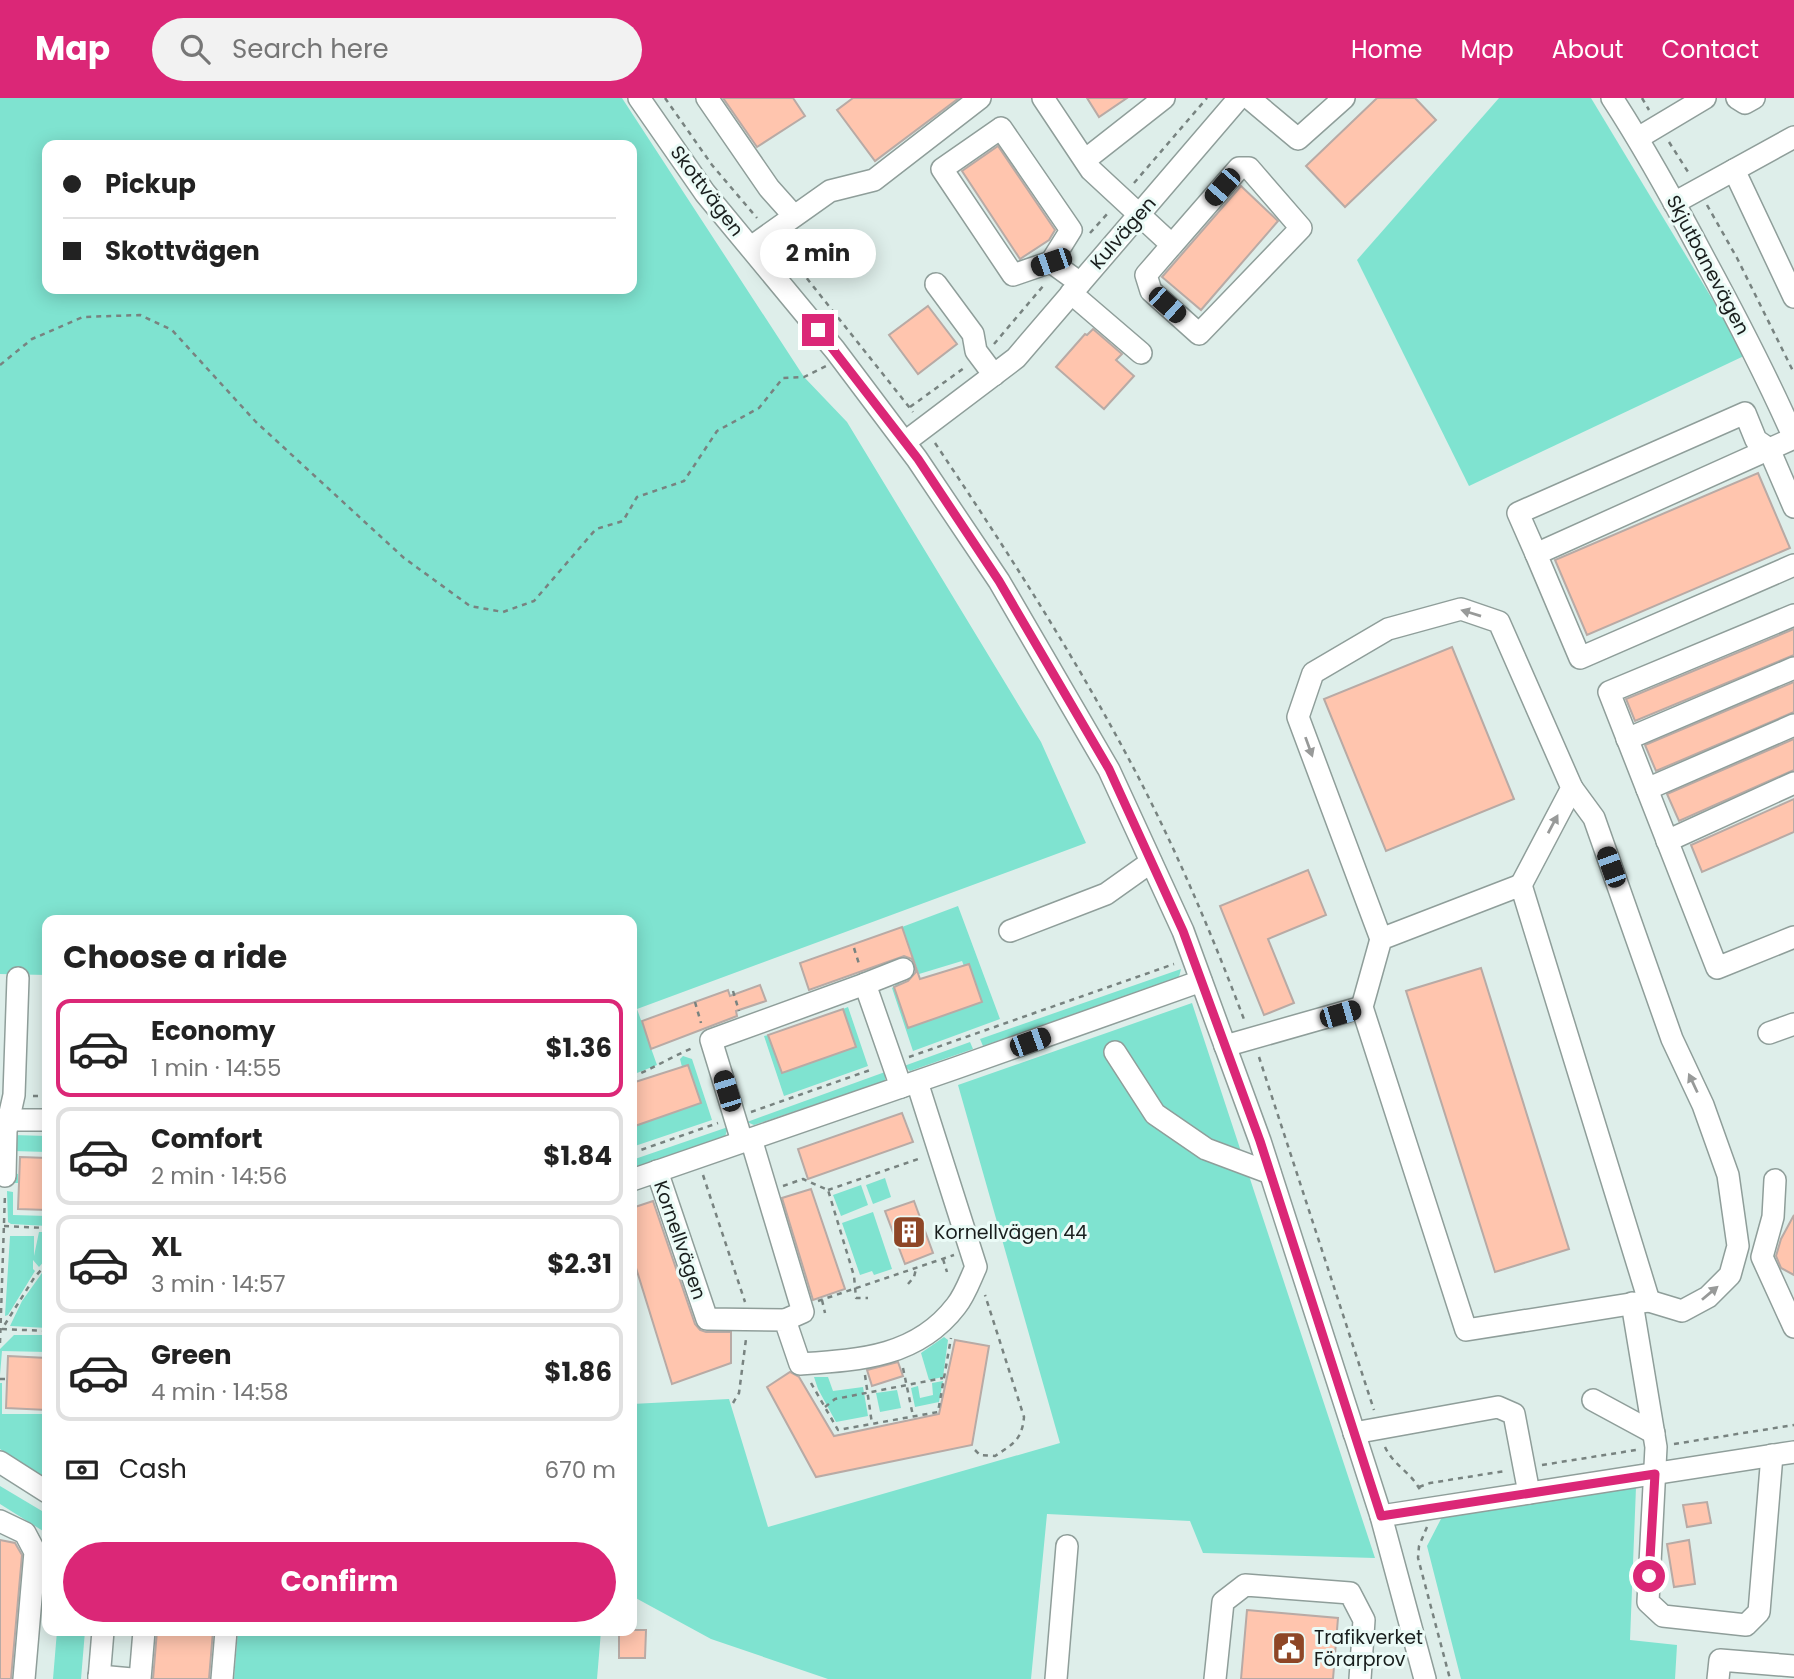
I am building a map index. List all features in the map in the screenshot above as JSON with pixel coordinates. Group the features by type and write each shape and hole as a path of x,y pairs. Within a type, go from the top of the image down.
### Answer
{"street":[{"name":"Skottvägen","path":"639,98 705,193 841,358 905,442 999,581 1100,753 1192,956 1270,1173 1381,1516 1425,1679"},
{"path":"707,98 769,188 794,216"},
{"path":"751,247 830,191 874,180 980,98"},
{"path":"1043,98 1091,170 1172,245"},
{"path":"1084,160 1164,98"},
{"name":"Kulvägen","path":"905,442 1016,358 1239,98"},
{"path":"1249,98 1298,139 1344,98"},
{"name":"Skjutbanevägen","path":"1612,98 1638,138 1766,374 1794,438"},
{"path":"1638,138 1706,98"},
{"path":"1737,98 1745,103 1754,98"},
{"path":"1001,128 1071,230 1051,262 1013,275 942,169 1001,128"},
{"path":"1674,203 1794,137"},
{"path":"1239,168 1249,168 1301,228 1199,334 1151,291 1146,275 1172,245 1239,168"},
{"path":"1734,170 1794,297"},
{"path":"1051,262 1141,353"},
{"path":"936,284 973,334 976,351 994,375"},
{"path":"1794,507 1769,449 1756,440 1745,413 1518,513 1580,658 1794,565"},
{"path":"1536,554 1794,438"},
{"path":"1461,609 1499,622 1572,788 1594,818 1672,1039 1703,1105 1728,1175 1738,1246 1730,1275 1708,1297 1682,1311 1641,1302 1466,1330 1362,1007 1381,939 1298,717 1313,673 1388,629 1461,609"},
{"path":"1794,614 1609,692 1717,968 1794,937"},
{"path":"1627,739 1794,668"},
{"path":"1647,789 1794,725"},
{"path":"1667,841 1794,783"},
{"path":"1381,939 1521,885 1572,788"},
{"path":"1010,931 1106,894 1151,862"},
{"path":"1521,885 1641,1302 1655,1440 1648,1602 1663,1616 1746,1625 1759,1612 1772,1455"},
{"path":"865,984 893,1062 909,1085 939,1152 976,1267 957,1305 929,1335 862,1360 800,1364 803,1309 767,1192 735,1117 711,1040 903,969"},
{"path":"5,1176 5,1120 14,1095 18,978"},
{"name":"Kornellvägen","path":"637,1178 1201,981"},
{"path":"1225,1046 1362,1007"},
{"path":"1769,1033 1794,1024"},
{"path":"1115,1052 1155,1114 1206,1149 1270,1173"},
{"path":"5,1120 42,1120"},
{"name":"Kornellvägen","path":"657,1171 707,1319 751,1321 803,1309"},
{"path":"1775,1180 1773,1217 1762,1257 1794,1327"},
{"path":"1593,1400 1655,1440"},
{"path":"1354,1433 1498,1407 1514,1413 1529,1493"},
{"path":"1381,1516 1794,1452"},
{"path":"0,1462 42,1489"},
{"path":"0,1521 25,1534 35,1552 24,1679"},
{"path":"1056,1679 1067,1546"},
{"path":"1215,1679 1223,1602 1245,1585 1350,1593 1364,1620 1360,1679"},
{"path":"103,1636 99,1677 132,1679"},
{"path":"140,1679 144,1636"},
{"path":"222,1679 226,1636"},
{"path":"1718,1679 1720,1660 1794,1666"}],"path":[{"path":"664,98 712,165 770,234"},
{"path":"1642,98 1699,189 1737,258 1794,373"},
{"path":"0,365 32,339 83,317 140,315 172,330 256,422 404,558 470,606 503,612 534,601 596,529 623,521 638,497 684,481 717,431 759,408 783,378 804,377 841,358"},
{"path":"637,1151 1192,956"},
{"path":"637,1075 711,1040 705,1034 695,1002"},
{"path":"767,1192 803,1179 828,1190 939,1152"},
{"path":"701,1169 751,1321 744,1349 739,1393 733,1403"},
{"path":"0,1343 5,1176"},
{"path":"828,1190 854,1276 856,1297 868,1298"},
{"path":"4,1226 42,1228"},
{"path":"803,1309 943,1258 972,1255"},
{"path":"943,1258 947,1272"},
{"path":"908,1284 915,1277 916,1267"},
{"path":"2,1329 42,1269"},
{"path":"969,1281 985,1295 1024,1417 1023,1432 1015,1443 995,1456 980,1455 975,1450"},
{"path":"803,1309 825,1313"},
{"path":"800,1364 838,1430 938,1412 951,1338 944,1319"},
{"path":"2,1329 42,1331"},
{"path":"898,1348 914,1416"},
{"path":"862,1360 873,1424"},
{"path":"825,1407 835,1399 944,1378"},
{"path":"0,1379 7,1379"},
{"path":"1419,1488 1430,1483 1524,1468 1655,1440 1794,1424"}],"green space":[{"path":"0,98 622,98 804,377 847,422 1041,742 1086,843 637,1009 637,915 42,915 42,975 0,974"},
{"path":"1499,98 1591,98 1746,355 1469,486 1357,260"},
{"path":"958,906 1000,1019 913,1051 892,988 899,982 901,987 895,990 908,1027 969,964 964,966 962,961 919,974 902,927"},
{"path":"1181,969 1179,977 983,1046 980,1039"},
{"path":"1192,1003 1375,1558 1203,1553 1190,1521 1047,1514 1031,1679 828,1679 711,1639 637,1599 637,1404 729,1399 768,1527 1060,1443 958,1085"},
{"path":"848,1007 868,1066 784,1096 764,1036 768,1035 782,1073 856,1047 843,1009"},
{"path":"637,1009 657,1065 637,1073"},
{"path":"970,1042 973,1049 910,1071 904,1066"},
{"path":"683,1056 692,1059 712,1120 637,1145 637,1125 701,1103 688,1066 682,1067 680,1059"},
{"path":"885,1072 885,1081 754,1125 747,1122"},
{"path":"728,1127 725,1137 637,1167 637,1158"},
{"path":"13,1135 42,1136 42,1152 13,1151 14,1173 18,1174 18,1183 10,1183"},
{"path":"885,1178 891,1197 873,1204 866,1185"},
{"path":"861,1185 868,1205 841,1216 833,1195"},
{"path":"7,1191 13,1192 13,1215 42,1216 42,1226 8,1222"},
{"path":"873,1212 892,1269 874,1275 872,1271 860,1275 842,1223"},
{"path":"39,1232 42,1232 42,1264 39,1267 33,1260 35,1271 5,1316 10,1236 34,1236 34,1256"},
{"path":"42,1273 42,1328 10,1326 22,1301"},
{"path":"14,1335 42,1335 42,1352 2,1351 0,1375 0,1349"},
{"path":"944,1337 948,1340 943,1377 929,1380 921,1353"},
{"path":"814,1377 828,1377 833,1391 863,1387 868,1416 836,1422"},
{"path":"943,1381 939,1402 915,1407 911,1388 918,1386 920,1398 933,1395 932,1383"},
{"path":"2,1383 2,1414 42,1414 42,1479 0,1449"},
{"path":"897,1390 901,1408 880,1412 876,1393"},
{"path":"0,1486 42,1511 42,1530 0,1504"},
{"path":"1636,1487 1630,1640 1677,1645 1675,1679 1461,1679 1427,1546 1442,1517"},
{"path":"57,1636 85,1636 81,1679 53,1679"},
{"path":"238,1636 601,1636 597,1679 234,1679"}],"building":[{"path":"723,98 793,98 805,116 757,147"},
{"path":"853,98 959,98 875,161 837,110"},
{"path":"1087,98 1127,98 1099,117"},
{"path":"1377,98 1415,98 1436,120 1345,207 1306,166"},
{"path":"998,146 1055,230 1049,240 1020,259 962,171"},
{"path":"1241,186 1278,221 1201,310 1162,277"},
{"path":"928,306 957,344 918,374 889,335"},
{"path":"1093,329 1122,354 1116,360 1134,376 1104,409 1056,367 1085,334"},
{"path":"1758,473 1790,548 1587,635 1555,560"},
{"path":"1794,629 1794,655 1635,721 1626,699"},
{"path":"1452,647 1514,799 1386,851 1324,699"},
{"path":"1794,682 1794,712 1656,771 1645,745"},
{"path":"1794,739 1794,770 1679,821 1667,794"},
{"path":"1794,799 1794,832 1702,872 1691,845"},
{"path":"1308,870 1326,915 1268,939 1294,1003 1264,1015 1220,906"},
{"path":"902,927 920,979 969,964 982,1002 908,1028 894,987 908,981 916,972 912,959 904,956 809,990 800,963"},
{"path":"1481,968 1569,1249 1495,1272 1406,991"},
{"path":"760,985 766,1001 736,1011 737,1016 651,1049 642,1021 728,990 730,996"},
{"path":"843,1009 856,1047 782,1073 768,1035"},
{"path":"688,1065 701,1103 637,1125 637,1081"},
{"path":"902,1113 913,1142 808,1179 798,1149"},
{"path":"20,1157 42,1158 42,1210 18,1209"},
{"path":"811,1189 845,1289 813,1300 782,1198"},
{"path":"653,1201 695,1324 706,1332 731,1332 731,1363 672,1384 637,1271 637,1206"},
{"name":"Kornellvägen 44","path":"914,1201 933,1253 905,1264 885,1211"},
{"path":"1794,1215 1794,1275 1781,1268 1776,1256 1781,1239"},
{"path":"955,1340 989,1346 972,1445 816,1477 767,1387 790,1372 799,1377 834,1436 939,1414"},
{"path":"8,1356 42,1358 42,1410 6,1408"},
{"path":"898,1362 903,1376 872,1386 867,1370"},
{"path":"1707,1502 1711,1523 1687,1527 1683,1505"},
{"path":"0,1540 15,1543 22,1555 11,1679 0,1679"},
{"path":"1689,1540 1695,1584 1674,1587 1667,1544"},
{"name":"Trafikverket Förarprov","path":"1247,1610 1338,1618 1333,1679 1241,1679"},
{"path":"637,1630 646,1630 645,1658 619,1658 619,1636 637,1636"},
{"path":"157,1636 213,1636 209,1679 153,1679"}],"place":[{"name":"Kornellvägen 44","path":"909,1232"},
{"name":"Trafikverket Förarprov","path":"1289,1648"}],"route":[{"path":"818,330 918,459 999,581 1109,769 1183,931 1260,1141 1381,1516 1655,1474 1649,1576"}]}
